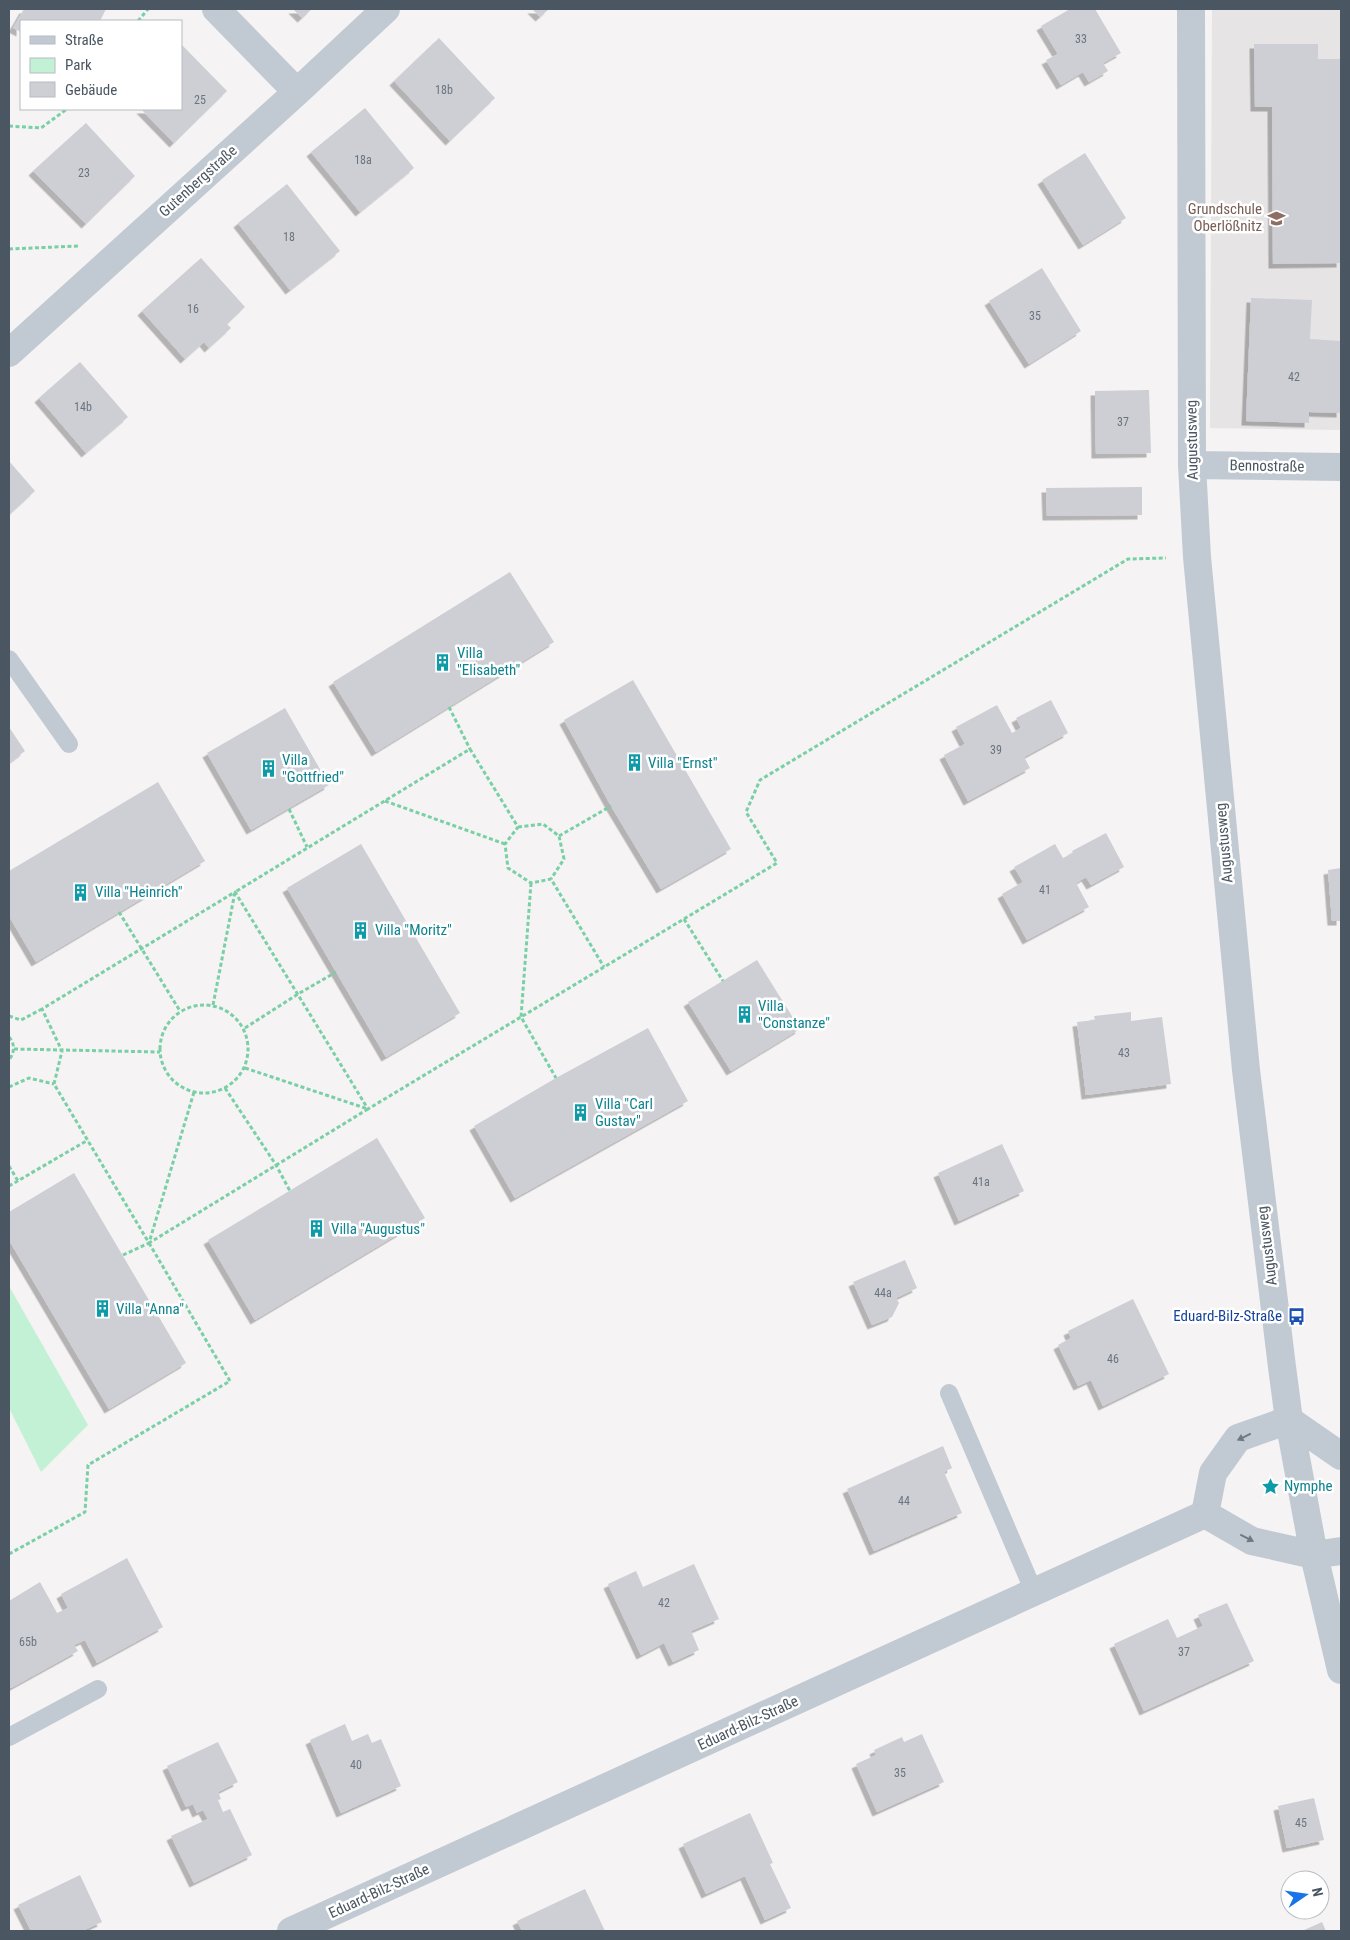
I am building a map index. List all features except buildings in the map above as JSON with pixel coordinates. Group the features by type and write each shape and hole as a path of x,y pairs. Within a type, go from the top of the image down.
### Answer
{"street":[{"path":"216,9 298,92"},
{"name":"Gutenbergstraße","path":"9,353 298,92 386,9"},
{"name":"Augustusweg","path":"1191,9 1192,465 1197,557 1246,1070 1289,1420 1314,1555 1341,1670"},
{"name":"Bennostraße","path":"1192,465 1341,467"},
{"path":"1341,1456 1289,1420 1238,1438 1213,1473 1204,1514 1252,1541 1314,1555 1341,1551"},
{"name":"Eduard-Bilz-Straße","path":"290,1931 1204,1514"}],"lane":[{"path":"9,659 69,744"},
{"path":"949,1393 1034,1592"},
{"path":"9,1737 98,1689"}],"path":[{"path":"139,20 148,9"},
{"path":"9,126 41,128 66,110"},
{"path":"9,248 76,245 83,249"},
{"path":"123,1255 149,1243 777,863 746,812 760,780 1128,559 1197,557"},
{"path":"449,707 470,749 518,827"},
{"path":"9,1016 21,1020 42,1009 470,749"},
{"path":"386,801 505,844"},
{"path":"560,836 611,806"},
{"path":"289,808 307,847"},
{"path":"543,824 560,836 564,859 551,879 531,883 508,868 505,844 518,827 543,824"},
{"path":"551,879 604,967"},
{"path":"531,883 521,1017 556,1078"},
{"path":"235,892 368,1109"},
{"path":"213,1005 235,892"},
{"path":"119,912 180,1011"},
{"path":"684,920 723,981"},
{"path":"244,1028 336,972"},
{"path":"213,1005 227,1010 239,1021 244,1028 249,1046 245,1068 233,1083 210,1093 194,1092 179,1086 168,1075 161,1061 161,1036 167,1022 180,1011 191,1006 213,1005"},
{"path":"9,1554 85,1512 88,1465 230,1381 54,1084 62,1051 42,1009"},
{"path":"9,1037 14,1049 9,1060"},
{"path":"14,1049 160,1052"},
{"path":"245,1068 368,1109"},
{"path":"9,1087 29,1078 54,1084"},
{"path":"225,1088 276,1165 290,1190"},
{"path":"149,1243 194,1092"},
{"path":"9,1186 88,1140"},
{"path":"9,1166 18,1181"}],"shaded area":[{"name":"Grundschule Oberlößnitz","path":"1212,9 1341,9 1341,430 1210,428"}],"green space":[{"path":"9,1286 88,1425 41,1472 9,1408"}],"place":[{"name":"Grundschule Oberlößnitz","path":"1276,218"},
{"name":"Villa \"Elisabeth\"","path":"443,662"},
{"name":"Villa \"Ernst\"","path":"634,763"},
{"name":"Villa \"Gottfried\"","path":"268,769"},
{"name":"Villa \"Heinrich\"","path":"81,892"},
{"name":"Villa \"Moritz\"","path":"361,930"},
{"name":"Villa \"Constanze\"","path":"744,1015"},
{"name":"Villa \"Carl Gustav\"","path":"581,1113"},
{"name":"Villa \"Augustus\"","path":"317,1229"},
{"name":"Villa \"Anna\"","path":"102,1309"},
{"name":"Eduard-Bilz-Straße","path":"1296,1316"},
{"name":"Nymphe","path":"1270,1486"}]}
